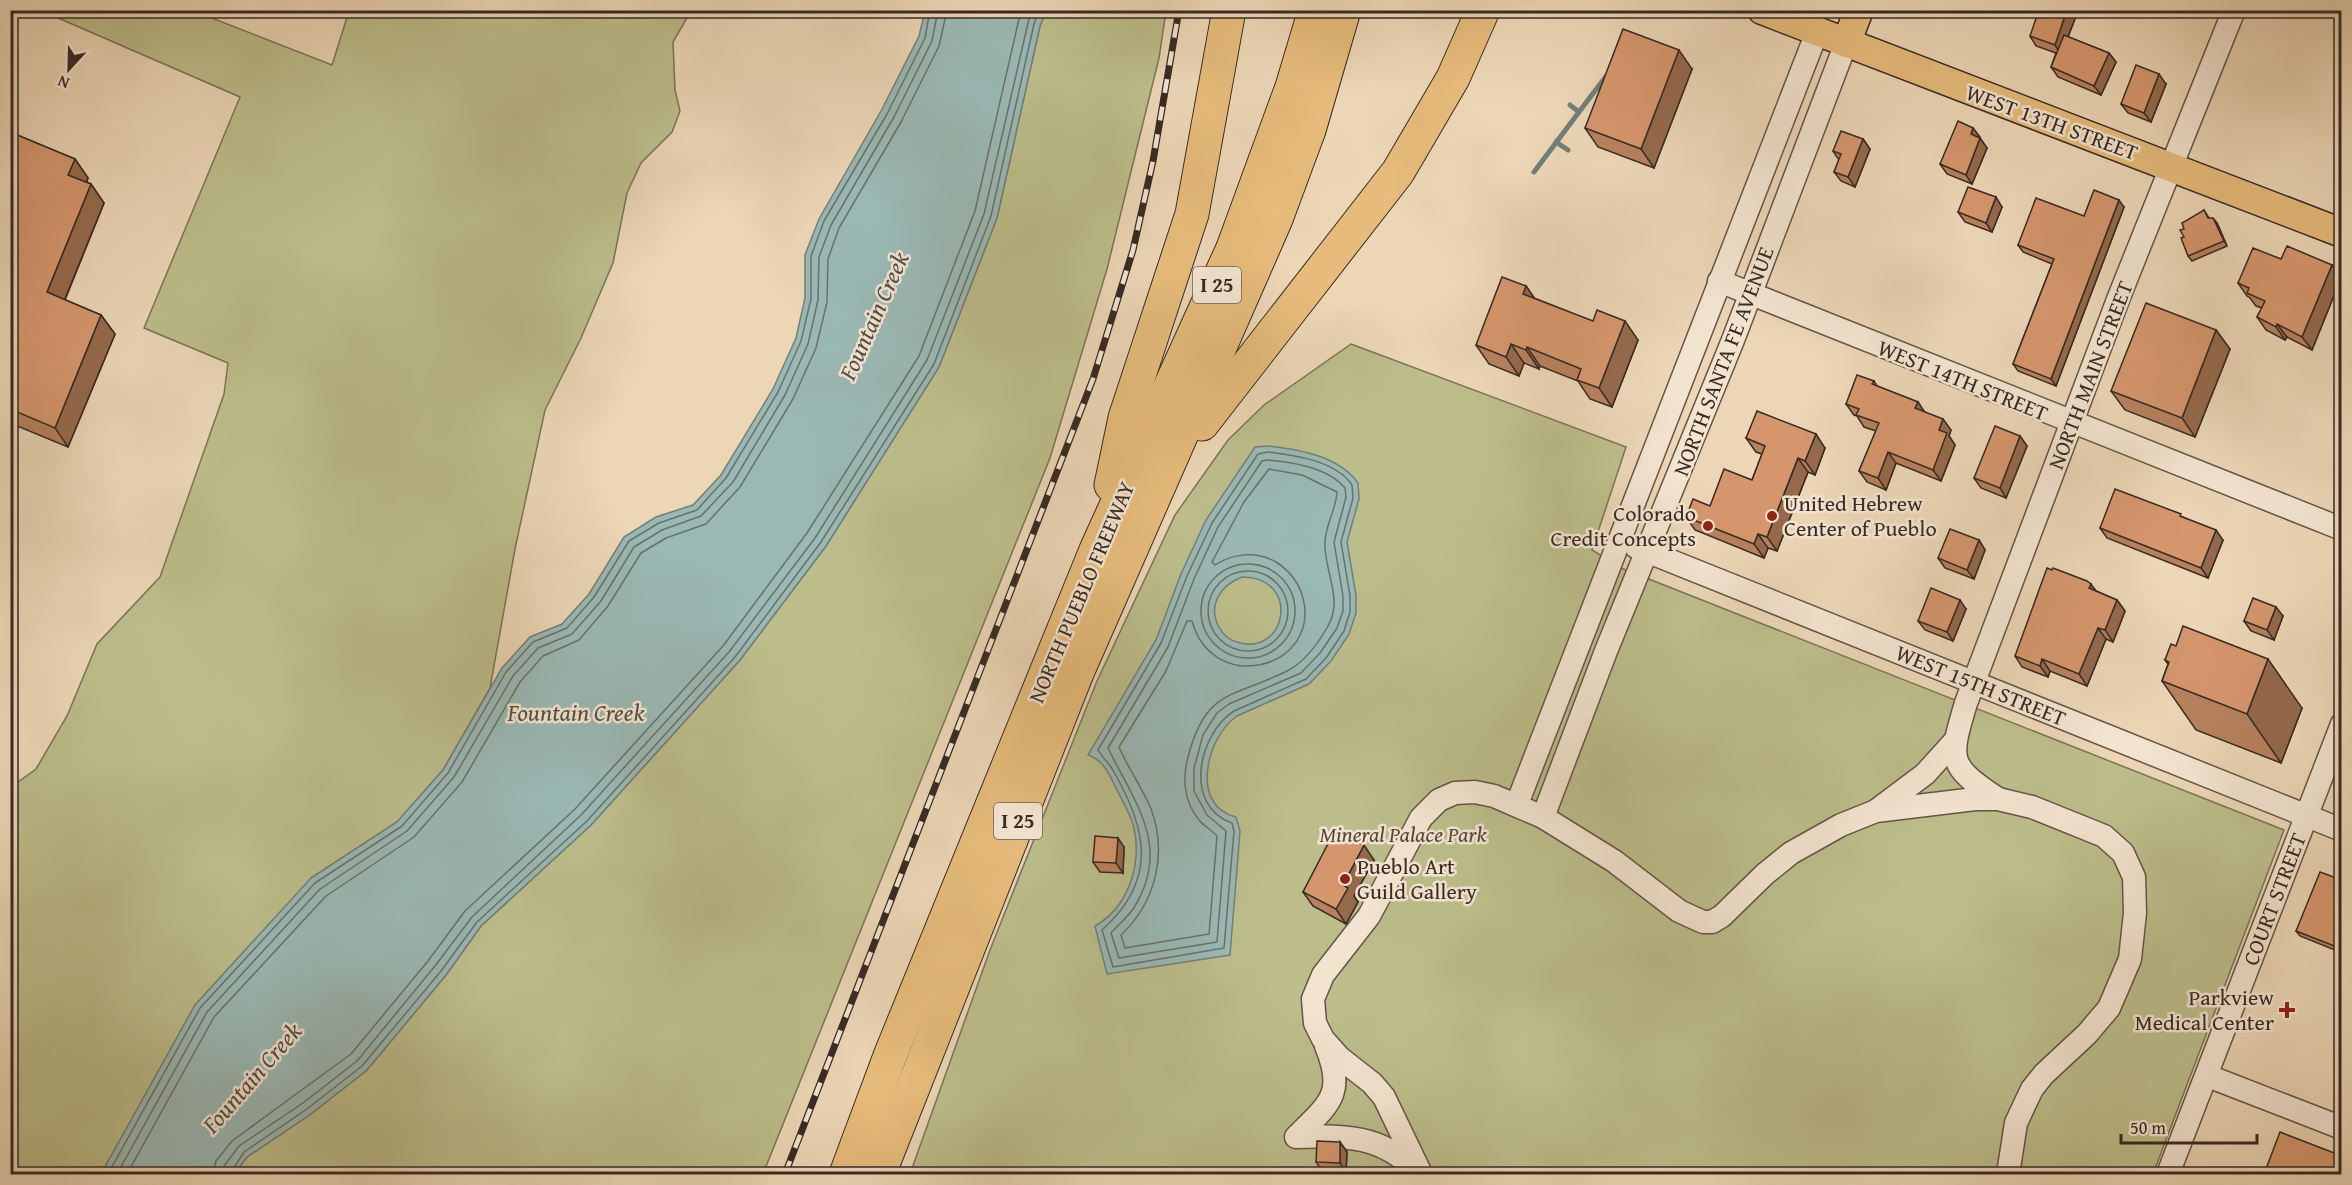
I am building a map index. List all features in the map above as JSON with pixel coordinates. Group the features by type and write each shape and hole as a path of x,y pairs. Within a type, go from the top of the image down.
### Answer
{"highway":[{"path":"1096,550 1125,418 1192,214 1228,10"},
{"name":"NORTH PUEBLO FREEWAY","path":"846,1174 890,1056 1096,550 1233,248 1292,87 1315,10"},
{"name":"NORTH PUEBLO FREEWAY","path":"879,1174 1077,673 1276,219 1310,130 1344,10"},
{"path":"1167,472 1398,172 1453,78 1483,10"}],"main road":[{"name":"WEST 13TH STREET","path":"1762,10 1822,21 1846,43 2342,233"},
{"name":"NORTH SANTA FE AVENUE","path":"1846,43 1858,10"}],"street":[{"name":"NORTH MAIN STREET","path":"1998,799 1964,775 1954,755 1954,742 1974,683 2129,272 2174,167 2234,10"},
{"name":"NORTH SANTA FE AVENUE","path":"1517,804 1822,21"},
{"name":"NORTH SANTA FE AVENUE","path":"1543,817 1606,651 1649,552 1750,294 1846,43"},
{"name":"WEST 14TH STREET","path":"1719,281 2071,424 2342,529"},
{"name":"WEST 15TH STREET","path":"1620,541 2153,752 2342,830"},
{"name":"COURT STREET","path":"2168,1174 2208,1076 2342,724"},
{"name":"NORTH MAIN STREET","path":"1543,817 1614,861 1693,920 1712,922 1722,916 1765,874 1791,853 1823,834 1876,811 1926,774 1954,742"},
{"path":"1420,1174 1403,1158 1368,1139 1352,1136 1296,1137 1324,1107 1335,1090 1335,1068 1313,1010 1316,986 1369,916 1414,830 1429,809 1439,800 1455,793 1485,794 1517,804 1543,817"},
{"name":"NORTH MAIN STREET","path":"1876,811 1975,799 1998,799 2032,807 2104,836 2123,854 2134,877 2136,891 2130,959 2118,992 2098,1023 2044,1074 2032,1089 2016,1123 2008,1174"},
{"path":"1323,1039 1340,1058 1372,1083 1384,1097 1420,1174"},
{"path":"2208,1076 2342,1128"}],"green space":[{"path":"42,11 194,11 332,65 349,11 691,11 673,42 675,90 680,111 672,132 641,163 627,193 613,263 581,338 545,410 515,549 490,688 443,770 397,822 311,878 142,1104 101,1174 11,1174 10,788 36,769 67,716 97,644 160,577 224,394 228,363 144,328 240,97"},
{"path":"1046,11 1166,11 1159,58 1107,269 1050,458 763,1174 234,1174 247,1157 311,1114 367,1070 446,975 481,926 591,825 740,660 826,546 939,367 997,218 1040,26"},
{"name":"Mineral Palace Park","path":"1351,344 1626,447 1592,550 1621,568 2284,830 2153,1174 910,1174 990,950 1097,681 1175,515 1228,440 1264,405"}],"water":[{"name":"Fountain Creek","path":"925,11 1046,11 1040,26 997,218 939,367 826,546 740,660 591,825 481,926 446,975 367,1070 311,1114 247,1157 234,1174 101,1174 195,1005 311,878 397,822 443,770 502,668 530,637 562,624 589,594 624,537 656,517 693,505 721,475 773,389 796,338 805,298 805,255 819,219 881,111 919,36"},
{"path":"1255,447 1280,447 1317,455 1340,466 1358,483 1359,499 1347,542 1356,595 1356,613 1349,634 1331,661 1309,684 1237,716 1226,726 1211,754 1208,785 1212,799 1221,810 1236,817 1240,831 1230,955 1107,974 1095,926 1116,908 1124,897 1134,871 1136,842 1131,818 1109,774 1094,757 1088,755 1156,640 1181,574 1206,520","holes":["1242,577 1261,580 1273,589 1280,601 1281,614 1277,627 1269,637 1256,643 1233,641 1223,633 1216,619 1215,604 1218,597 1228,585"]}],"building":[{"path":"2039,10 2067,10 2055,45 2030,36"},
{"path":"1623,29 1679,50 1641,149 1585,128"},
{"path":"2064,35 2109,53 2094,86 2051,67"},
{"path":"2136,65 2159,74 2144,113 2121,104"},
{"path":"1958,121 1973,128 1971,134 1980,138 1966,175 1940,164"},
{"path":"1841,131 1863,139 1848,177 1834,172 1841,154 1833,151"},
{"path":"10,132 75,159 68,175 91,184 47,292 101,315 55,428 10,409"},
{"path":"1968,187 1996,197 1986,223 1958,212"},
{"path":"2094,190 2119,200 2051,379 2013,364 2054,259 2018,245 2036,198 2084,216"},
{"path":"2204,210 2208,218 2213,218 2224,241 2188,256 2181,238 2184,237 2180,230 2184,229 2182,223"},
{"path":"2287,246 2332,265 2302,337 2257,317 2265,301 2247,293 2249,288 2238,283 2253,248 2281,259"},
{"path":"1502,277 1526,286 1523,294 1593,321 1597,310 1625,321 1599,388 1577,380 1581,369 1527,347 1526,350 1511,344 1506,357 1476,345"},
{"path":"2146,303 2216,330 2182,418 2111,391"},
{"path":"1857,375 1874,381 1872,384 1918,402 1915,408 1943,419 1939,430 1947,433 1933,470 1888,452 1878,478 1859,471 1879,423 1856,415 1859,409 1846,404"},
{"path":"1757,411 1816,434 1805,461 1798,458 1767,537 1758,534 1754,544 1686,517 1693,499 1710,506 1724,469 1752,480 1765,446 1746,438"},
{"path":"1995,426 2020,436 2000,488 1974,478"},
{"path":"2115,489 2216,530 2201,568 2100,528"},
{"path":"1950,529 1979,540 1967,570 1938,558"},
{"path":"2047,568 2052,570 2053,568 2087,581 2091,584 2089,588 2117,600 2105,630 2098,628 2079,674 2042,659 2040,666 2015,656"},
{"path":"1931,588 1960,600 1947,632 1918,621"},
{"path":"2253,598 2276,607 2267,630 2244,621"},
{"path":"2183,626 2268,659 2247,714 2162,681 2169,662 2165,660 2171,644 2176,646"},
{"path":"1342,834 1364,845 1343,885 1348,888 1336,909 1303,892 1331,838 1338,842"},
{"path":"1095,836 1118,838 1116,863 1093,862"},
{"path":"2320,872 2342,880 2342,949 2296,931"},
{"path":"2280,1132 2342,1156 2342,1174 2264,1174"},
{"path":"1317,1141 1340,1142 1340,1163 1316,1162"}],"waterway":[{"path":"1579,112 1607,75"},
{"path":"1534,172 1579,112 1570,105"},
{"path":"1556,142 1568,150"}],"railway":[{"path":"785,1174 1093,379 1133,250 1153,161 1179,10"}],"place":[{"name":"United Hebrew Center of Pueblo","path":"1772,516"},
{"name":"Colorado Credit Concepts","path":"1708,526"},
{"name":"Pueblo Art Guild Gallery","path":"1345,879"},
{"name":"Parkview Medical Center","path":"2287,1010"}]}
